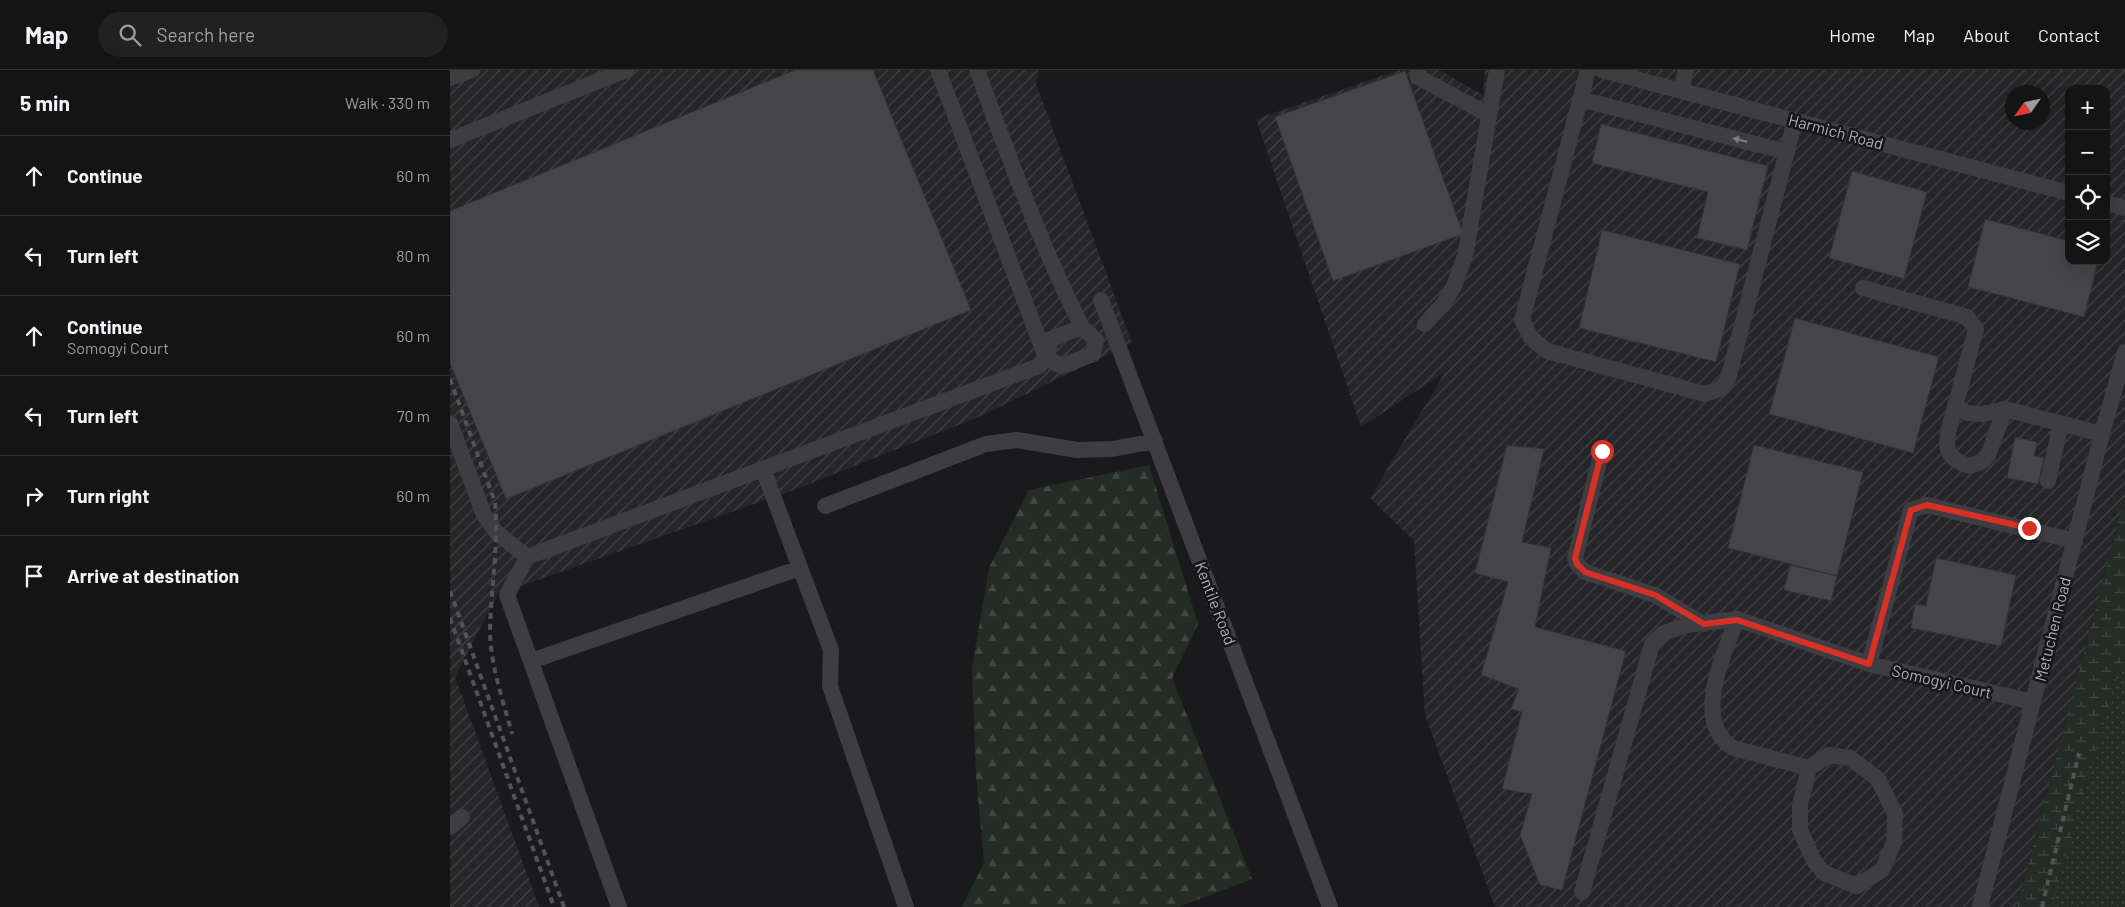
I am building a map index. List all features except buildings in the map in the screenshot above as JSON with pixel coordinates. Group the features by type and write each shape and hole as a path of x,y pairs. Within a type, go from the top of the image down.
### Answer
{"street":[{"path":"450,78 472,70"},
{"path":"450,140 626,70"},
{"path":"938,70 1046,358 1062,366 1093,354 1096,340"},
{"path":"978,70 1010,160 1060,283 1082,327 1096,340"},
{"path":"1419,70 1418,77 1489,115"},
{"path":"1425,324 1444,303 1454,286 1465,256 1497,70"},
{"path":"1588,70 1522,320 1531,338 1546,351 1704,394 1720,388 1728,379 1795,120"},
{"name":"Harmich Road","path":"1602,70 2065,192"},
{"path":"1681,90 1686,70"},
{"path":"1580,99 1787,152"},
{"path":"2110,204 2125,208"},
{"path":"1863,288 1967,317 1976,329 1946,443 1950,455 1970,466 1983,461 1988,455 2005,409"},
{"name":"Kentile Road","path":"1101,300 1330,907"},
{"path":"620,907 507,595 527,557 1039,366 1046,358 1051,340 1082,327"},
{"path":"1096,340 1114,333"},
{"name":"Metuchen Road","path":"1980,907 2074,541 2125,352"},
{"path":"1955,407 1967,413 1983,414 2005,409 2102,434"},
{"path":"450,423 484,515 496,532 527,557"},
{"path":"2048,480 2061,424"},
{"path":"825,506 986,444 1016,440 1077,450 1112,449 1155,441"},
{"path":"1602,451 1575,558 1577,564 1585,572 1655,595 1704,624"},
{"path":"762,469 831,650 830,686 906,907"},
{"path":"1869,664 1911,510 1927,505 2074,541"},
{"path":"531,662 800,568"},
{"path":"1582,892 1652,644 1664,633 1687,625 1737,620 1722,660 1713,698 1712,715 1714,725 1726,743 1733,748 1810,768 1829,755 1850,758 1878,779 1895,814 1894,842 1882,870 1857,886 1824,873 1814,861 1800,830 1800,805 1810,768"},
{"name":"Somogyi Court","path":"1737,620 1869,664 2033,702"}],"shaded area":[{"path":"450,70 1039,70 1036,84 1132,343 981,416 791,491 498,594 455,677 539,907 450,907"},
{"path":"1399,70 1439,70 1483,95 1485,70 2125,70 2125,497 2017,907 1495,907 1425,715 1414,541 1370,498 1445,372 1361,427 1256,119"}],"green space":[{"path":"1149,465 1198,624 1172,678 1252,879 1179,907 962,907 984,863 976,775 972,667 989,568 1029,490"},
{"path":"2125,497 2125,907 2017,907"},
{"path":"2125,649 2125,907 2052,907"}],"railway":[{"path":"450,379 495,502 496,534 490,629 492,656 512,734"},
{"path":"450,591 564,907"},
{"path":"450,618 554,907"},
{"path":"2042,907 2079,753"}],"route":[{"path":"1602,451 1575,558 1581,569 1585,572 1655,595 1704,624 1737,620 1869,664 1911,510 1927,505 2029,528"}]}
